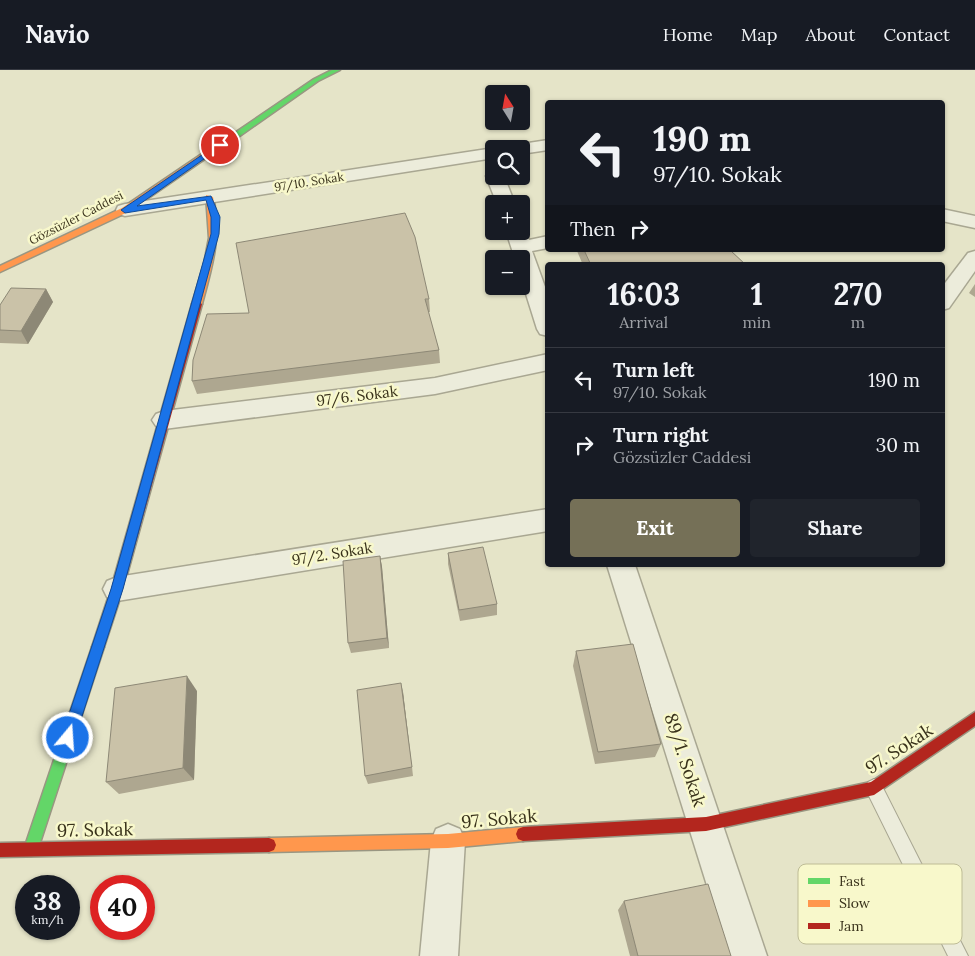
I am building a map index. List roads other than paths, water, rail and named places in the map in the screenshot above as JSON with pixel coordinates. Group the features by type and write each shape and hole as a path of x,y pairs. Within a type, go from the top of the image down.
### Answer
{"street":[{"name":"Gözsüzler Caddesi","path":"0,269 125,210 316,80 337,70"},
{"path":"530,148 545,145"},
{"name":"97/10. Sokak","path":"125,210 485,155"},
{"path":"31,849 117,589 215,234 216,217 209,197"},
{"path":"945,216 975,222"},
{"path":"520,240 545,319"},
{"path":"529,240 545,242"},
{"path":"945,299 975,257"},
{"name":"97/6. Sokak","path":"164,420 435,386 545,363"},
{"name":"97/2. Sokak","path":"117,589 545,520"},
{"name":"89/1. Sokak","path":"622,567 748,956"},
{"name":"97. Sokak","path":"0,850 448,841 550,832 706,824 874,788 975,718"},
{"path":"439,956 448,841"}],"lane":[{"path":"874,788 912,864"},
{"path":"952,944 958,956"}]}
